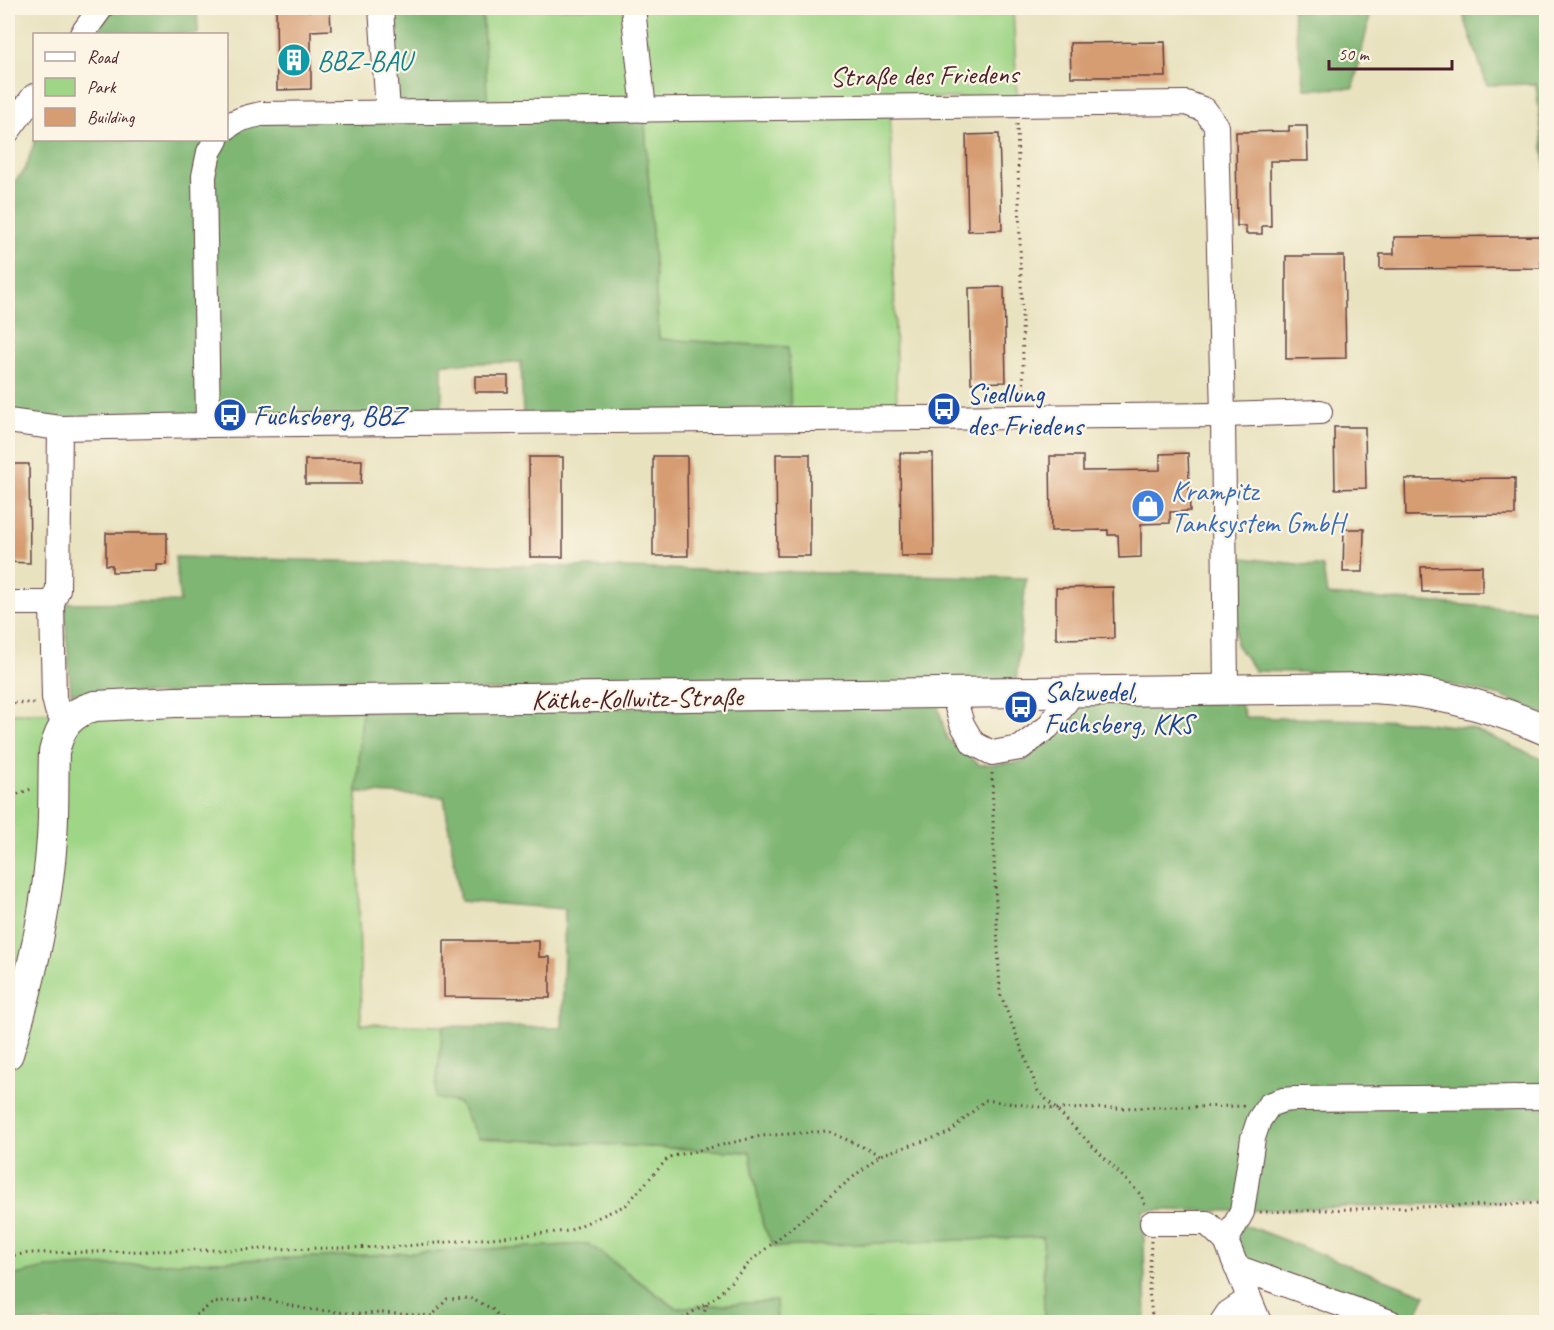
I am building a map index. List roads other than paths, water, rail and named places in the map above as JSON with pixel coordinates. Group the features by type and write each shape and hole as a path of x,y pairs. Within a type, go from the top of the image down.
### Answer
{"main road":[{"name":"Käthe-Kollwitz-Straße","path":"61,712 74,715 83,709 95,706 141,703 1372,688 1415,691 1457,700 1495,710 1546,730"},
{"path":"8,1054 32,970 43,917 52,838 54,752 61,729 61,712"}],"street":[{"path":"83,33 101,8"},
{"path":"381,8 388,111"},
{"path":"633,8 644,110"},
{"path":"8,131 33,97"},
{"name":"Straße des Friedens","path":"228,126 244,118 261,114 1186,103 1204,110 1216,126 1222,415"},
{"path":"208,425 204,176 209,152 215,141"},
{"path":"8,421 60,428 1320,412"},
{"path":"1222,415 1226,691"},
{"path":"60,428 58,589 52,603 53,682 61,712"},
{"path":"8,603 52,603"},
{"path":"953,694 962,724 973,743 992,753 1020,748 1048,727 1072,693"},
{"path":"1226,1241 1242,1212 1253,1138 1259,1120 1269,1105 1294,1099 1546,1097"},
{"path":"1152,1223 1207,1223 1226,1241 1259,1323"},
{"path":"1236,1267 1390,1323"},
{"path":"1222,1323 1228,1313 1249,1299"}],"place":[{"name":"BBZ-BAU","path":"294,60"},
{"name":"Siedlung des Friedens","path":"944,409"},
{"name":"Fuchsberg, BBZ","path":"230,415"},
{"name":"Krampitz Tanksystem GmbH","path":"1148,506"},
{"name":"Salzwedel, Fuchsberg, KKS","path":"1021,707"}]}
